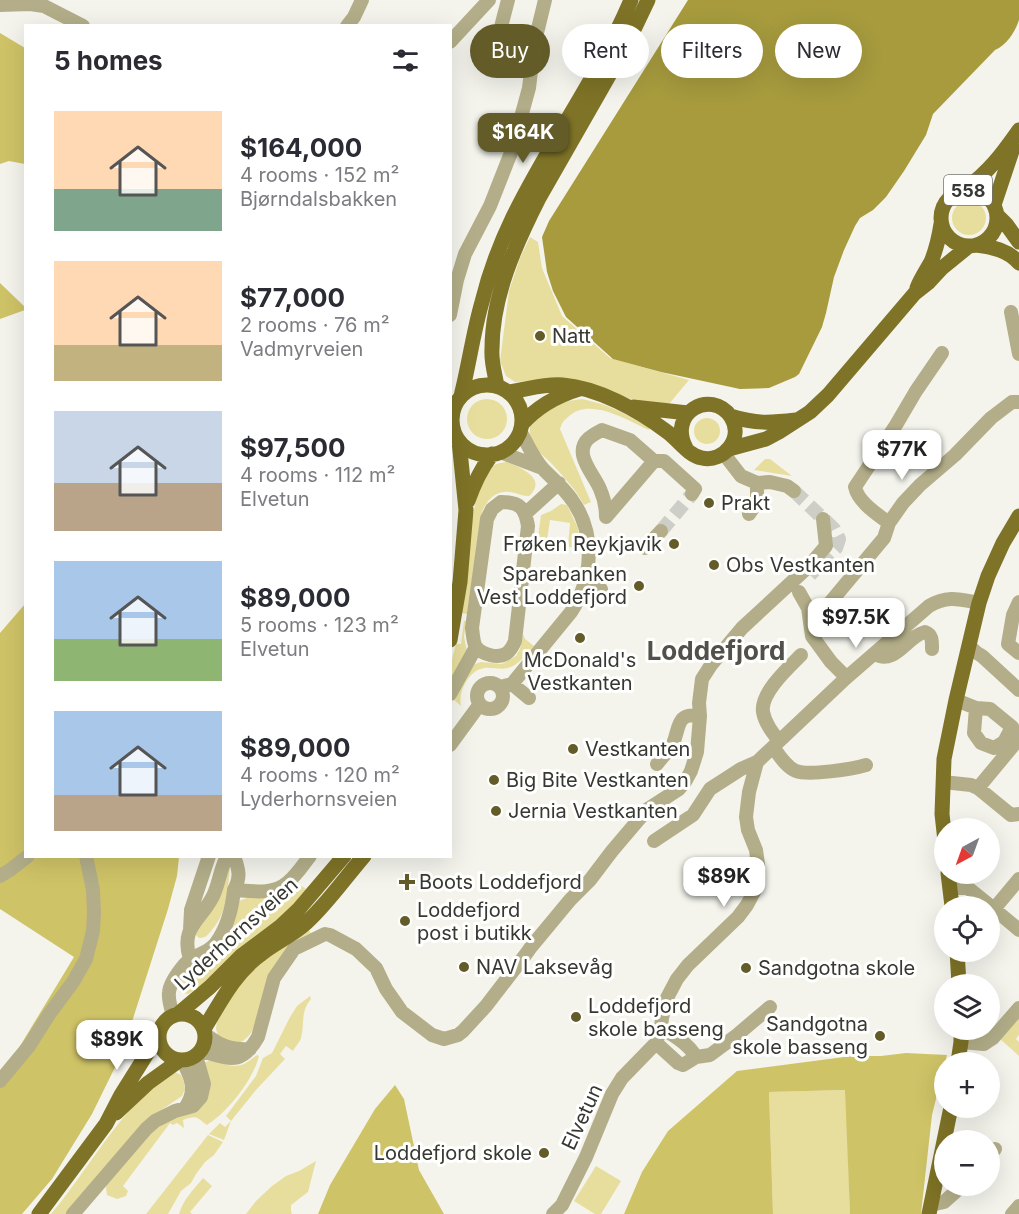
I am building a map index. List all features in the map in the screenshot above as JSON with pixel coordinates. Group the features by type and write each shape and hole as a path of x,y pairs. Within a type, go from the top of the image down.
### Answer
{"main road":[{"path":"466,510 452,411 461,396 489,274 513,218 614,37 631,0"},
{"path":"521,427 520,407 515,399 503,389 491,352 497,304 514,252 527,222 622,54 648,0"},
{"name":"558","path":"461,396 482,385 503,389 562,384 582,389 627,406 667,431 691,453 704,459 711,459 727,451 766,439 810,412 828,395 915,293 942,268 973,245 983,242 994,230 995,210 1019,130"},
{"name":"558","path":"915,293 939,240 941,215 948,198 964,190 981,177 996,162 1019,130"},
{"name":"558","path":"964,190 982,193 989,198 995,210"},
{"path":"995,210 1019,242"},
{"name":"558","path":"941,224 945,233 952,240 960,244 973,245"},
{"path":"973,245 997,249 1007,253 1019,263"},
{"path":"452,628 460,582 466,510 474,483 484,465 496,453 512,444 521,427 540,406 565,393 582,389"},
{"name":"558","path":"627,406 688,413 707,405 720,408 730,417 749,422 768,423 799,419"},
{"path":"686,448 681,426 688,413"},
{"path":"727,451 734,441 735,431 730,417"},
{"path":"455,436 474,452 496,453"},
{"path":"942,818 945,759 956,700 979,603 1003,543 1019,516"},
{"name":"Lyderhornsveien","path":"175,1015 210,987 241,956 281,926 298,910 342,858"},
{"name":"Lyderhornsveien","path":"205,1032 229,989 242,972 258,956 304,925 362,858"},
{"path":"39,1214 106,1124 148,1083 190,1057 205,1040 205,1032 201,1023 191,1015 175,1015 163,1023 158,1036 121,1095 106,1124"},
{"path":"158,1036 161,1048 169,1056 190,1057"},
{"path":"930,1209 949,1118"}],"street":[{"path":"349,24 362,0"},
{"path":"452,40 489,0"},
{"path":"502,24 508,0"},
{"path":"452,305 465,254 490,206 512,150 529,88 534,45 545,0"},
{"path":"0,5 44,6 78,24"},
{"path":"1011,312 1019,354"},
{"path":"889,523 859,496 855,487 942,353"},
{"path":"823,611 884,538 889,523 903,503 991,418 1012,402 1019,402"},
{"path":"452,742 480,704 489,709 498,706 506,685 572,612 584,588 590,558 582,516 559,483 542,468 521,427"},
{"path":"606,517 603,496 586,466 582,451 588,439 602,430 630,440 654,461 664,461 695,489 692,494"},
{"path":"727,451 741,476 757,483 770,482 787,486 794,491"},
{"path":"496,453 542,468"},
{"path":"586,528 601,522 654,461"},
{"path":"526,513 559,483"},
{"path":"749,514 757,502 757,483"},
{"path":"501,502 518,504 526,513 528,526 515,641 505,655 496,657 486,654 477,647 472,628 487,519 492,509 501,502"},
{"path":"73,1214 146,1129 155,1121 184,1109 190,1101 193,1089 188,1070 190,1057 237,1058 250,1049 258,1037 274,978 294,949 325,934 356,949 376,968 386,989 402,1012 432,1035 444,1039 458,1035 486,1006 531,947 648,809 679,789 685,782 692,771 697,752 702,679 742,628 808,567 826,546 823,519"},
{"path":"645,548 661,531"},
{"path":"657,764 672,746 683,717 699,709 708,678 716,665 752,627 797,595 810,575"},
{"path":"797,595 808,608 812,636 846,678"},
{"path":"654,841 693,815 710,789 741,769 757,762 846,678 929,606 940,600 955,599 979,603"},
{"path":"1019,602 1013,615 1008,644 1019,653"},
{"path":"874,654 884,658 888,657 919,633 925,632 930,634 933,640 932,649"},
{"path":"969,646 1019,690"},
{"path":"452,691 477,647"},
{"path":"801,655 783,672 771,688 763,707 766,723 786,765 795,771 808,772 866,765"},
{"path":"506,685 529,698"},
{"path":"956,700 976,708"},
{"path":"978,788 1017,741 1019,735"},
{"name":"Elvetun","path":"554,1214 562,1205 586,1157 612,1094 622,1078 656,1043 667,998 676,980 688,965 738,917 755,890 758,864 746,817 749,792 757,762"},
{"path":"943,782 978,788 1011,815 1019,814"},
{"path":"0,876 25,858"},
{"path":"0,1081 29,1046 86,959 93,931 94,913 93,890 86,858"},
{"path":"190,930 191,910 208,858"},
{"name":"Lyderhornsveien","path":"190,959 186,948 187,937 214,895 226,858"},
{"name":"Lyderhornsveien","path":"175,1015 169,991 176,975 190,959 206,952 215,944 232,909 234,890 239,881 235,858"},
{"name":"Lyderhornsveien","path":"234,890 280,888 287,884 308,858"},
{"path":"1000,902 1019,879"},
{"path":"957,884 968,888 978,896"},
{"path":"1000,914 1019,930"},
{"path":"656,1043 683,1065 696,1057 710,1055 738,1035 770,1007"},
{"path":"1000,1030 1019,1008"},
{"path":"661,1028 670,1032 691,1049 696,1057"},
{"path":"205,1032 217,1043 229,1048 250,1049"},
{"path":"974,1040 984,1044 990,1040"},
{"path":"930,1209 951,1196"},
{"path":"1012,1214 1019,1206"}],"shaded area":[{"path":"688,0 1019,0 1019,20 1010,38 995,50 933,114 926,135 886,197 873,210 860,218 855,226 834,277 822,327 799,374 769,388 740,389 613,359 566,317 553,291 547,272 542,237 549,221 639,78 649,78 649,62 661,43 661,78 763,78 763,24 673,24"},
{"path":"0,33 24,47 24,164 9,161 0,164"},
{"path":"969,201 981,206 986,218 981,230 969,235 957,230 952,218 957,206"},
{"path":"530,237 538,242 542,268 562,316 610,358 689,380 669,404 647,403 583,387 530,381 515,382 506,376 500,361 509,291"},
{"path":"0,283 24,306 24,310 0,319"},
{"path":"487,399 501,405 507,419 501,433 487,439 473,433 467,419 473,405"},
{"path":"582,399 610,407 650,428 649,430 597,409 577,411 564,421 560,429 591,502 584,505 565,479 540,453 530,437 530,424 555,403"},
{"path":"707,418 716,422 720,431 716,440 707,444 698,440 694,431 698,422"},
{"path":"765,459 770,459 792,476 754,470"},
{"path":"507,462 530,474 536,484 529,496 504,492 492,497 486,504 482,512 467,614 461,613 469,536 478,495 483,479 490,468"},
{"path":"561,504 567,505 578,528 580,545 577,548 568,545 570,523 550,520 545,553 536,552 541,515"},
{"path":"24,605 24,858 179,858 177,876 168,909 122,1053 92,1114 52,1179 22,1214 0,1214 0,1073 17,1051 74,957 0,909 0,633"},
{"path":"464,621 466,621 464,637 467,651 452,679 452,659 456,644 461,644"},
{"path":"523,634 525,639 534,646 519,662 508,668 478,670 465,683 460,700 461,706 453,699 465,674 475,664 481,662 502,664 516,656"},
{"path":"230,865 226,900 221,916 208,934 199,938 195,934"},
{"path":"302,886 307,890 295,906 231,957 203,984 190,993 180,992 178,985 182,979 222,950 239,901 252,896 281,891 290,898"},
{"path":"306,927 311,933 300,938 291,946 251,1033 239,1043 228,1041 218,1035 217,1020 242,977"},
{"path":"310,996 311,999 304,1013 300,1041 293,1051 286,1046 280,1054 285,1059 231,1121 226,1116 256,1076 263,1058 272,1053 297,1006"},
{"path":"1019,1014 1019,1035 1016,1039 1019,1042 1019,1056 1000,1037"},
{"path":"906,1053 934,1054 934,1107 921,1214 850,1214 845,1090 769,1092 773,1214 624,1214 642,1172 668,1131 737,1071 852,1056"},
{"path":"259,1056 251,1075 239,1095 223,1112 207,1125 194,1117 183,1120 184,1128 177,1123 173,1125 170,1123 123,1186 128,1191 126,1196 117,1199 107,1195 107,1181 150,1132 172,1119 196,1111 203,1063 213,1061 236,1066"},
{"path":"175,1072 181,1075 184,1082 185,1089 182,1096 145,1121 66,1214 51,1214 122,1119 149,1091"},
{"path":"395,1085 404,1099 419,1170 444,1214 318,1214 330,1185 375,1109"},
{"path":"846,1090 850,1214 773,1214 769,1092"},
{"path":"231,1121 224,1140 209,1134 220,1123 225,1127"},
{"path":"208,1135 223,1142 214,1155 205,1162 191,1183 181,1191 168,1214 146,1214"},
{"path":"316,1161 308,1192 291,1205 291,1214 246,1214 272,1186"},
{"path":"596,1166 621,1181 601,1214 595,1214 574,1201"},
{"path":"203,1178 212,1186 190,1212 192,1214 179,1214 186,1200"}],"tunnel":[{"path":"794,491 834,529 839,539 836,548 810,575"},
{"path":"661,531 692,494"}],"place":[{"name":"Natt","path":"540,336"},
{"name":"Prakt","path":"709,503"},
{"name":"Frøken Reykjavik","path":"674,544"},
{"name":"Obs Vestkanten","path":"714,565"},
{"name":"Sparebanken Vest Loddefjord","path":"639,586"},
{"name":"McDonald's Vestkanten","path":"580,638"},
{"name":"Vestkanten","path":"573,749"},
{"name":"Big Bite Vestkanten","path":"494,780"},
{"name":"Jernia Vestkanten","path":"496,811"},
{"name":"Boots Loddefjord","path":"407,882"},
{"name":"Loddefjord post i butikk","path":"405,921"},
{"name":"NAV Laksevåg","path":"464,967"},
{"name":"Sandgotna skole","path":"746,968"},
{"name":"Loddefjord skole basseng","path":"576,1017"},
{"name":"Sandgotna skole basseng","path":"880,1036"},
{"name":"Loddefjord skole","path":"544,1153"}],"district":[{"name":"Loddefjord","path":"716,650"}]}
